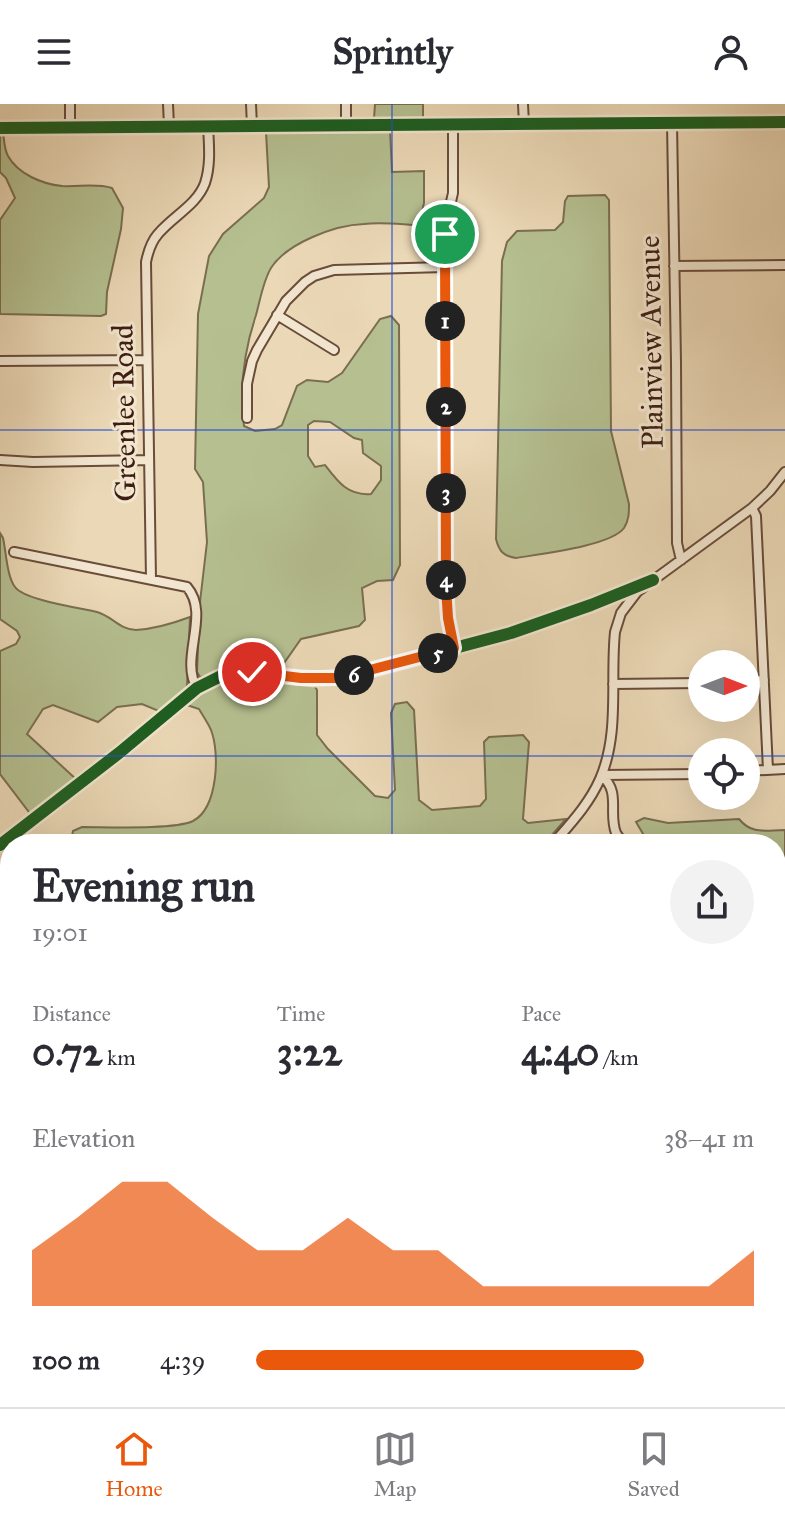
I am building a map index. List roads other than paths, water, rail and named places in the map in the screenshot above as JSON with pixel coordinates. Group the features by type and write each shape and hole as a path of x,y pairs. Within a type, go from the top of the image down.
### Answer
{"street":[{"path":"70,104 70,127"},
{"path":"168,104 169,126"},
{"path":"251,104 252,126"},
{"path":"346,104 346,125"},
{"path":"523,104 524,124"},
{"path":"0,128 785,122"},
{"name":"Plainview Avenue","path":"672,123 677,543 681,560"},
{"path":"453,125 454,186 446,227 445,267 446,587 454,648"},
{"name":"Greenlee Road","path":"151,579 146,262 151,244 195,199 205,183 209,164 208,126"},
{"path":"674,266 785,265"},
{"path":"247,418 247,384 252,361 277,315 297,288 324,272 345,269 445,267"},
{"path":"277,315 334,350"},
{"path":"0,361 147,360"},
{"path":"0,460 149,460"},
{"path":"562,834 583,809 602,775 611,732 614,640 622,611 637,592 752,508 785,472"},
{"path":"752,508 756,516 768,770"},
{"path":"14,552 187,587 193,594 195,614 191,677 197,688"},
{"path":"14,834 197,688 214,679 236,672 339,678 536,625 653,580"},
{"path":"607,599 622,611"},
{"path":"760,680 764,680"},
{"path":"613,684 688,683"},
{"path":"760,770 785,769"},
{"path":"602,775 688,774"},
{"path":"602,775 613,790 615,829 618,834"}]}
